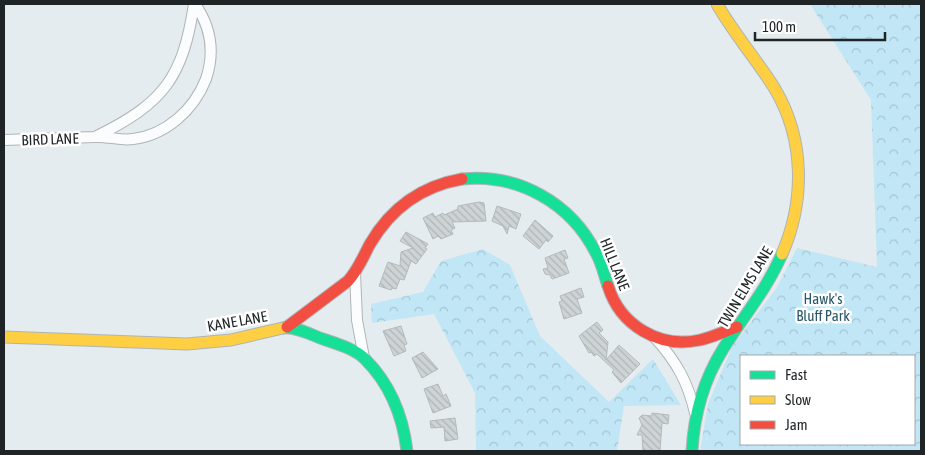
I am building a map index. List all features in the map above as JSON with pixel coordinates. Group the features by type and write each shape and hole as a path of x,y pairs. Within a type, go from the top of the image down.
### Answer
{"street":[{"name":"BIRD LANE","path":"96,137 147,107 168,84 177,70 186,49 195,4"},
{"name":"BIRD LANE","path":"4,140 96,137 132,139 147,135 174,122 197,99 208,72 211,39 205,19 195,4"},
{"name":"TWIN ELMS LANE","path":"692,451 695,413 718,357 766,287 784,253 798,198 799,171 791,123 780,97 766,73 716,4"},
{"name":"HILL LANE","path":"356,273 376,231 395,210 416,195 454,180 476,177 499,179 528,186 564,209 579,225 598,255 615,304 628,321 656,338"},
{"path":"287,328 321,305 356,273"},
{"path":"356,273 357,320 364,358"},
{"path":"656,338 679,341 700,340 737,327"},
{"name":"KANE LANE","path":"4,337 186,344 231,340 287,328 328,340 364,358 388,390 399,411 407,451"},
{"path":"656,338 679,367 690,393 695,413"}],"green space":[{"name":"Hawk's Bluff Park","path":"810,4 921,4 921,451 700,451 708,404 733,345 776,289 797,248 877,267 871,100"},
{"path":"483,249 510,265 540,336 609,402 653,359 681,405 624,406 617,451 476,451 475,393 434,314 372,323 371,304 423,292 441,261"}],"building":[{"path":"479,202 484,203 486,221 452,222 455,228 451,230 453,234 441,239 438,236 433,239 423,218 433,213 435,217 443,213 444,215 458,209 458,206"},
{"path":"497,206 521,214 516,229 509,226 507,234 503,226 492,221"},
{"path":"535,220 553,236 548,242 546,240 539,249 523,236"},
{"path":"406,232 428,244 425,248 427,249 416,264 411,261 404,280 400,279 396,289 392,288 391,290 379,286 388,262 400,266 401,252 413,248 400,241"},
{"path":"565,250 568,258 564,259 569,273 552,279 550,275 545,274 543,269 548,268 545,258"},
{"path":"581,288 584,297 577,299 582,313 564,319 559,302 562,301 560,296"},
{"path":"597,322 603,330 599,333 608,342 606,360 619,345 640,364 621,383 612,372 614,370 597,354 594,356 591,352 589,353 579,336"},
{"path":"401,326 407,344 404,345 406,351 394,356 383,331"},
{"path":"423,352 438,369 422,378 412,358"},
{"path":"438,384 443,396 446,394 451,406 433,413 424,389"},
{"path":"652,413 669,415 668,424 662,423 660,451 643,451 642,435 637,435 642,425 639,418 642,415 652,416"},
{"path":"455,418 458,439 445,441 444,427 431,428 430,421"}],"traffic: fast":[{"path":"462,179 483,178 503,181 541,195 557,206 585,235 598,257 608,286"},
{"path":"692,451 697,411 710,373 723,349 769,279 782,254"},
{"path":"283,328 297,329 344,346 365,359 382,379 394,402 399,414 407,451"}],"traffic: slow":[{"path":"717,4 775,89 792,129 796,150 798,192 790,234 782,254"},
{"path":"4,337 187,344 231,340 283,328"}],"traffic: jam":[{"path":"287,327 352,277 378,231 398,209 421,193 447,182 462,179"},
{"path":"608,286 614,300 632,323 656,337 670,341 685,342 714,336 737,327"}]}
